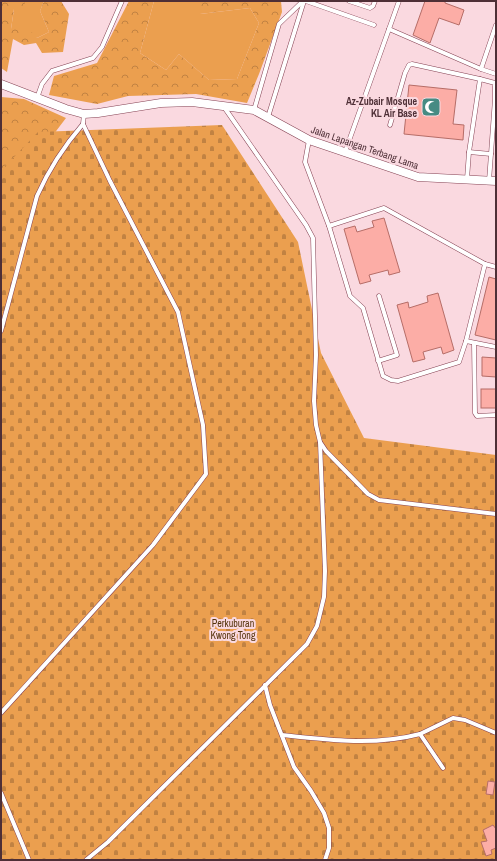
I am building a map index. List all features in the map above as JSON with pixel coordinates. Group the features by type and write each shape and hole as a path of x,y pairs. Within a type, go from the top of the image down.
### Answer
{"street":[{"name":"Jalan Lapangan Terbang Lama","path":"1,84 66,109 84,114 161,103 192,102 254,110 310,140 418,177 492,181"}],"lane":[{"path":"37,98 42,84 52,70 93,58 102,47 122,1"},
{"path":"305,1 374,25"},
{"path":"254,110 280,24 305,1"},
{"path":"268,117 305,1"},
{"path":"349,1 370,8 373,6 375,1"},
{"path":"345,152 398,1"},
{"path":"481,69 496,25"},
{"path":"389,29 481,69 496,74"},
{"path":"390,125 405,72 412,64 495,83 491,154 492,181"},
{"path":"467,180 469,152 480,79"},
{"path":"86,860 108,842 307,644 317,626 324,597 325,572 320,442 316,425 314,401 316,355 313,238 306,225 223,106"},
{"path":"1,713 153,545 206,474 203,425 178,312 110,181 83,124 84,114"},
{"path":"1,331 36,196 58,156 83,124"},
{"path":"310,140 306,162 329,226 350,296 363,308 378,361 384,376 391,380 398,380 459,362 466,341 485,264"},
{"path":"469,152 491,154"},
{"path":"329,226 384,208 485,264 496,267"},
{"path":"378,361 397,355 379,296"},
{"path":"466,341 496,347"},
{"path":"474,343 475,413 477,416 496,415"},
{"path":"320,442 326,451 368,494 379,500 496,514"},
{"path":"265,685 270,705 294,767 312,791 324,813 329,828 330,848 326,860"},
{"path":"282,735 333,740 373,741 402,739 420,734 453,718 465,720 496,733"},
{"path":"420,734 443,768"},
{"path":"1,793 28,860"}],"green space":[{"path":"1,1 25,2 25,9 14,9 11,29 27,27 37,38 49,32 40,11 44,1 61,1 69,14 63,52 42,53 36,43 24,45 13,39 7,72 1,68"},
{"path":"18,1 44,1 40,11 49,32 37,38 11,29 14,9 25,8"},
{"path":"129,1 154,1 140,53 166,70 179,54 209,80 237,79 259,23 250,8 200,14 200,1 281,1 282,12 247,103 196,94 128,96 97,104 49,95 54,76 97,63"},
{"path":"154,1 200,1 200,14 250,8 259,23 237,79 209,80 179,54 166,70 140,53"},
{"path":"1,97 24,99 66,118 25,172 1,238"},
{"name":"Perkuburan Kwong Tong","path":"222,125 298,242 321,353 364,438 496,455 496,860 1,860 1,171 38,132"}],"building":[{"path":"425,1 445,1 445,3 464,10 459,25 439,18 430,43 413,35"},
{"name":"Az-Zubair Mosque KL Air Base","path":"409,85 457,90 453,124 464,125 463,140 404,134"},
{"path":"384,218 400,272 389,275 388,270 369,275 371,281 360,284 344,229 355,226 357,232 374,227 372,221"},
{"path":"489,277 496,279 496,340 475,335"},
{"path":"438,293 454,350 443,354 441,347 423,352 425,359 413,362 397,305 408,302 409,308 428,302 427,296"},
{"path":"482,357 496,358 496,377 482,376"},
{"path":"481,389 496,389 496,408 481,408"},
{"path":"488,781 495,782 493,795 486,794"},
{"path":"493,825 496,829 496,848 491,850 492,854 486,856 481,842 487,841 483,830"}],"place":[{"name":"Az-Zubair Mosque KL Air Base","path":"431,107"}]}
